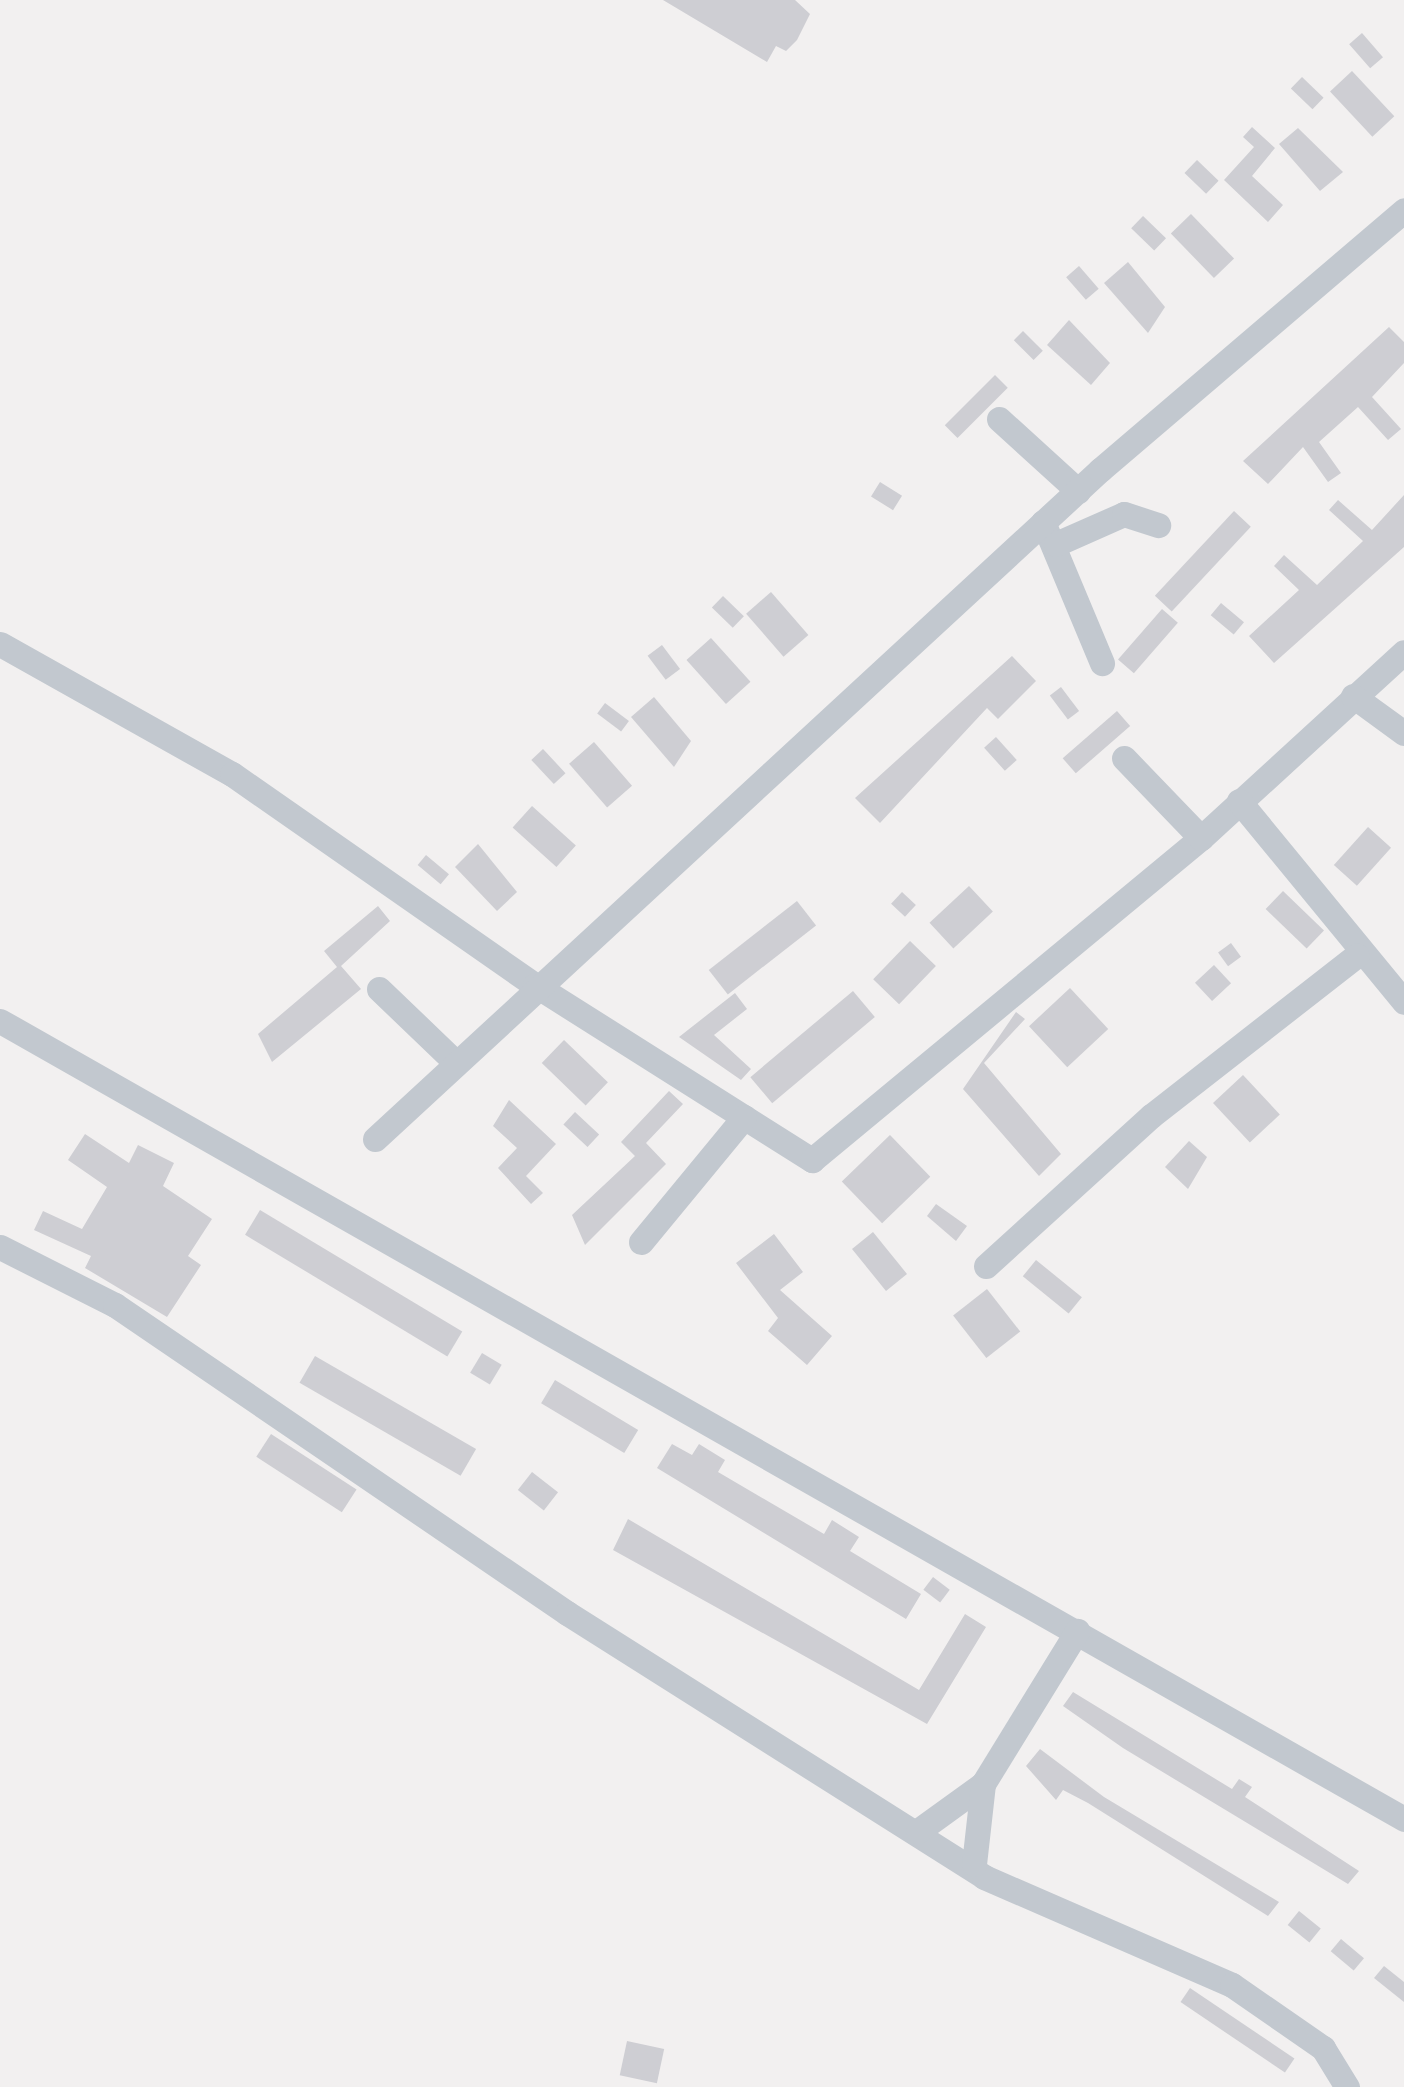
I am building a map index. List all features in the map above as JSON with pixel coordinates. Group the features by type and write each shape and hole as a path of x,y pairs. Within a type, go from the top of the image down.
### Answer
{"street":[{"path":"374,1139 535,986 1050,533 1078,490 1404,210"},
{"path":"999,419 1078,490"},
{"path":"1050,533 1124,514 1158,525"},
{"path":"1050,533 1102,663"},
{"path":"0,644 232,774 535,986 812,1160 1201,838 1404,652"},
{"path":"1353,696 1404,733"},
{"path":"1124,758 1201,838"},
{"path":"1239,801 1357,955 1404,1002"},
{"path":"986,1266 1151,1116 1357,955"},
{"path":"379,989 455,1062"},
{"path":"0,1021 1404,1819"},
{"path":"640,1242 744,1116"},
{"path":"0,1247 114,1305 566,1613 918,1831 974,1864 1232,1985 1323,2048 1347,2087"},
{"path":"918,1831 983,1784 1077,1631"},
{"path":"974,1864 983,1784"}],"building":[{"path":"663,0 795,0 810,14 797,40 786,51 776,46 767,62"},
{"path":"1362,33 1383,57 1370,68 1349,44"},
{"path":"1352,71 1394,116 1372,137 1330,91"},
{"path":"1302,77 1324,98 1312,109 1291,89"},
{"path":"1252,127 1275,148 1252,176 1283,205 1268,222 1224,180 1254,147 1243,137"},
{"path":"1298,128 1343,172 1320,191 1279,144"},
{"path":"1197,160 1219,181 1206,194 1184,173"},
{"path":"1191,214 1234,259 1214,278 1171,233"},
{"path":"1143,216 1166,238 1154,250 1131,228"},
{"path":"1128,262 1165,307 1148,333 1104,283"},
{"path":"1079,266 1099,289 1086,300 1066,277"},
{"path":"1069,320 1110,363 1091,385 1047,345"},
{"path":"1389,327 1404,342 1404,363 1372,397 1401,429 1388,440 1358,407 1319,442 1341,473 1328,482 1303,447 1268,484 1243,461"},
{"path":"1023,331 1043,351 1034,360 1014,340"},
{"path":"995,375 1008,388 958,438 945,425"},
{"path":"880,482 902,496 893,510 871,496"},
{"path":"1404,495 1404,547 1274,663 1249,636 1299,590 1274,566 1284,555 1317,585 1363,541 1329,510 1338,500 1372,530"},
{"path":"1234,511 1251,527 1172,612 1155,596"},
{"path":"771,592 808,635 783,657 746,614"},
{"path":"723,596 744,616 733,628 712,608"},
{"path":"1221,603 1244,622 1234,635 1211,615"},
{"path":"1162,609 1178,623 1134,673 1118,660"},
{"path":"711,638 750,682 726,704 686,660"},
{"path":"662,645 680,669 666,680 648,656"},
{"path":"1012,656 1036,681 998,719 987,708 880,823 855,798"},
{"path":"1061,687 1079,711 1068,719 1050,695"},
{"path":"654,697 691,741 674,767 631,717"},
{"path":"605,703 629,721 621,731 597,713"},
{"path":"1117,711 1130,726 1076,773 1063,758"},
{"path":"996,737 1017,760 1005,771 984,748"},
{"path":"594,742 632,786 607,807 569,764"},
{"path":"543,749 566,773 554,784 531,760"},
{"path":"532,806 576,845 556,867 513,828"},
{"path":"1368,827 1391,848 1357,886 1334,865"},
{"path":"478,844 517,892 497,911 455,867"},
{"path":"426,855 449,874 441,884 418,865"},
{"path":"969,886 993,912 953,948 930,923"},
{"path":"1283,891 1324,931 1307,949 1266,909"},
{"path":"902,892 916,905 905,917 891,904"},
{"path":"797,901 816,925 728,994 709,970"},
{"path":"378,906 390,921 341,966 361,989 272,1062 258,1034 337,967 324,951"},
{"path":"910,941 936,966 899,1004 873,979"},
{"path":"1231,943 1241,957 1228,966 1218,952"},
{"path":"1214,965 1231,983 1212,1001 1195,983"},
{"path":"1070,988 1108,1029 1067,1067 1029,1026"},
{"path":"853,991 875,1017 772,1103 750,1077"},
{"path":"735,993 747,1009 714,1035 751,1069 741,1080 679,1037"},
{"path":"1016,1012 1025,1019 984,1063 1061,1154 1039,1176 963,1089"},
{"path":"564,1040 608,1082 586,1105 542,1063"},
{"path":"1243,1075 1280,1114 1250,1142 1213,1103"},
{"path":"669,1091 683,1104 646,1143 666,1164 585,1245 572,1215 635,1156 621,1142"},
{"path":"509,1100 556,1144 526,1176 543,1193 531,1204 498,1168 517,1148 493,1126"},
{"path":"575,1112 599,1135 588,1147 563,1124"},
{"path":"85,1134 129,1163 138,1145 174,1163 163,1186 212,1219 188,1256 201,1265 167,1317 85,1268 91,1256 34,1230 43,1211 82,1229 107,1187 68,1160"},
{"path":"890,1135 930,1177 882,1223 842,1182"},
{"path":"1189,1141 1207,1157 1188,1189 1165,1167"},
{"path":"936,1204 967,1226 956,1241 927,1216"},
{"path":"260,1210 462,1332 447,1356 245,1235"},
{"path":"873,1232 907,1274 886,1291 852,1249"},
{"path":"774,1234 803,1272 780,1290 832,1336 807,1365 768,1331 778,1318 736,1263"},
{"path":"1036,1260 1082,1297 1069,1313 1023,1276"},
{"path":"987,1289 1020,1332 986,1358 953,1315"},
{"path":"482,1353 502,1365 490,1385 470,1373"},
{"path":"315,1356 476,1449 461,1476 300,1383"},
{"path":"555,1380 638,1430 624,1453 541,1403"},
{"path":"271,1434 357,1490 342,1512 256,1457"},
{"path":"672,1444 692,1455 699,1444 725,1460 718,1472 824,1534 832,1520 859,1537 850,1551 921,1594 906,1619 657,1468"},
{"path":"532,1472 558,1492 544,1510 518,1490"},
{"path":"628,1519 919,1690 965,1614 986,1627 927,1724 613,1550"},
{"path":"933,1577 950,1590 940,1602 923,1590"},
{"path":"1073,1692 1232,1789 1239,1779 1252,1787 1245,1797 1359,1871 1348,1884 1123,1748 1063,1706"},
{"path":"1040,1749 1104,1797 1279,1902 1268,1916 1088,1803 1063,1790 1056,1800 1026,1766"},
{"path":"1299,1911 1321,1929 1309,1943 1288,1925"},
{"path":"1341,1939 1364,1958 1354,1971 1331,1951"},
{"path":"1384,1966 1404,1982 1404,2002 1374,1978"},
{"path":"1190,1988 1294,2058 1285,2073 1180,2002"},
{"path":"627,2041 664,2049 657,2083 620,2075"}]}
